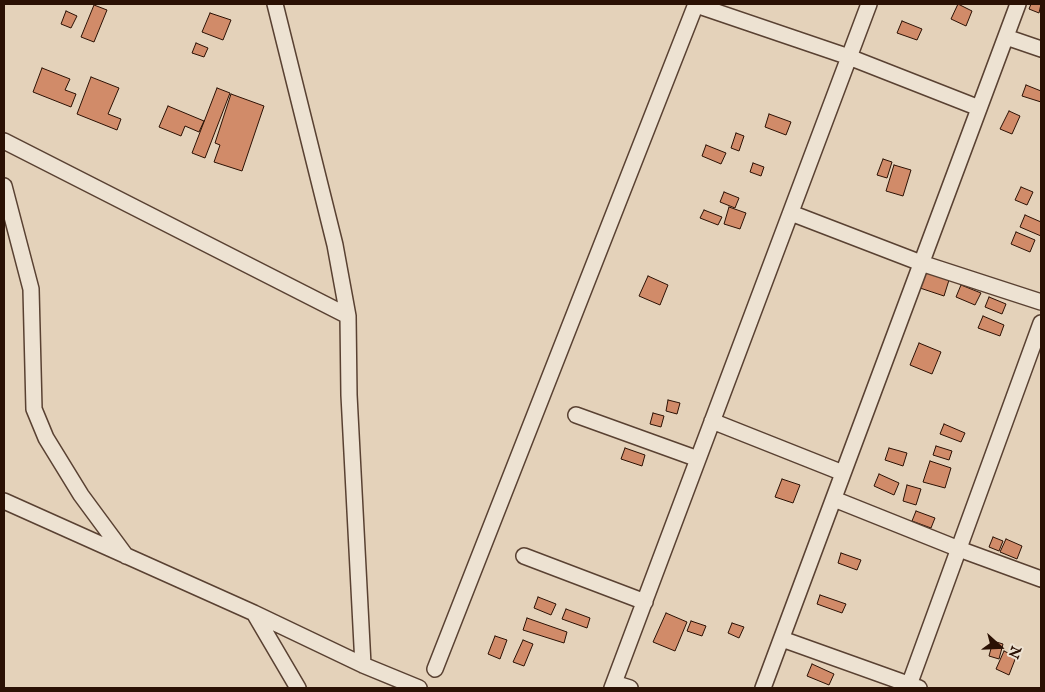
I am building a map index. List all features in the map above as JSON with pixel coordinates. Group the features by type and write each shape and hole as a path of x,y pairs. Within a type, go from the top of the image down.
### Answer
{"street":[{"path":"275,4 335,246 348,316 349,395 363,664"},
{"path":"435,669 696,4 849,57 979,108"},
{"path":"630,688 613,686 869,4"},
{"path":"763,688 1018,4"},
{"path":"1006,37 1041,49"},
{"path":"4,141 348,316"},
{"path":"4,186 31,289 34,409 46,438 81,495 127,557"},
{"path":"790,213 921,263 1041,302"},
{"path":"782,639 912,687 959,548 1041,322"},
{"path":"576,415 698,459"},
{"path":"712,421 843,473"},
{"path":"834,499 1041,579"},
{"path":"4,501 419,688"},
{"path":"524,556 645,602"},
{"path":"254,613 298,688"}],"building":[{"path":"958,4 972,11 966,26 951,19"},
{"path":"1031,4 1041,4 1039,13 1029,9"},
{"path":"94,5 107,10 94,42 81,37"},
{"path":"66,11 77,16 71,28 61,24"},
{"path":"210,13 231,20 223,40 202,32"},
{"path":"902,21 922,29 917,40 897,33"},
{"path":"196,43 208,48 204,57 192,53"},
{"path":"42,68 70,79 65,90 76,94 71,107 33,92"},
{"path":"91,77 119,88 108,114 121,119 117,130 77,114"},
{"path":"1026,85 1041,91 1041,102 1022,96"},
{"path":"217,88 230,93 205,158 192,153"},
{"path":"231,94 264,106 242,171 214,162 220,145 215,143"},
{"path":"168,106 204,121 199,132 185,126 181,136 159,127"},
{"path":"1009,111 1020,116 1012,134 1000,129"},
{"path":"769,114 791,122 786,135 765,127"},
{"path":"736,133 744,136 739,151 731,148"},
{"path":"706,145 726,153 721,164 702,156"},
{"path":"883,159 892,162 887,178 877,175"},
{"path":"753,163 764,167 761,176 750,172"},
{"path":"894,165 911,170 903,196 886,191"},
{"path":"1021,187 1033,192 1027,205 1015,200"},
{"path":"724,192 739,198 735,208 720,202"},
{"path":"729,207 746,213 740,229 724,224"},
{"path":"704,210 722,217 718,225 700,218"},
{"path":"1025,215 1041,222 1041,236 1020,227"},
{"path":"1016,232 1035,240 1030,252 1011,244"},
{"path":"923,271 949,280 944,296 917,287"},
{"path":"648,276 668,285 660,305 639,296"},
{"path":"961,285 981,293 975,305 956,297"},
{"path":"989,297 1006,304 1002,314 985,307"},
{"path":"983,316 1004,325 1000,336 978,328"},
{"path":"919,343 941,352 932,374 910,365"},
{"path":"668,400 680,403 677,414 666,411"},
{"path":"653,413 664,416 661,427 650,424"},
{"path":"944,424 965,433 961,442 940,434"},
{"path":"936,446 952,451 949,460 933,455"},
{"path":"625,448 645,455 642,466 621,459"},
{"path":"889,448 907,453 903,466 885,460"},
{"path":"930,461 951,468 945,488 923,482"},
{"path":"879,474 899,483 894,495 874,486"},
{"path":"782,479 800,485 793,503 775,497"},
{"path":"907,485 921,489 916,505 903,501"},
{"path":"916,511 935,518 931,528 912,521"},
{"path":"993,537 1003,541 999,551 989,547"},
{"path":"1006,539 1022,546 1017,559 1000,552"},
{"path":"841,553 861,560 857,570 838,563"},
{"path":"820,595 846,604 842,613 817,604"},
{"path":"538,597 556,604 551,615 534,608"},
{"path":"566,609 590,618 587,628 562,619"},
{"path":"666,613 687,622 675,651 653,642"},
{"path":"527,618 567,632 564,643 523,630"},
{"path":"691,621 706,626 702,636 687,631"},
{"path":"732,623 744,627 739,638 728,633"},
{"path":"495,636 507,640 500,659 488,654"},
{"path":"523,640 533,644 524,666 513,662"},
{"path":"993,641 1003,644 999,659 989,656"},
{"path":"1004,651 1016,657 1009,675 996,669"},
{"path":"812,664 834,674 829,685 807,676"}]}
